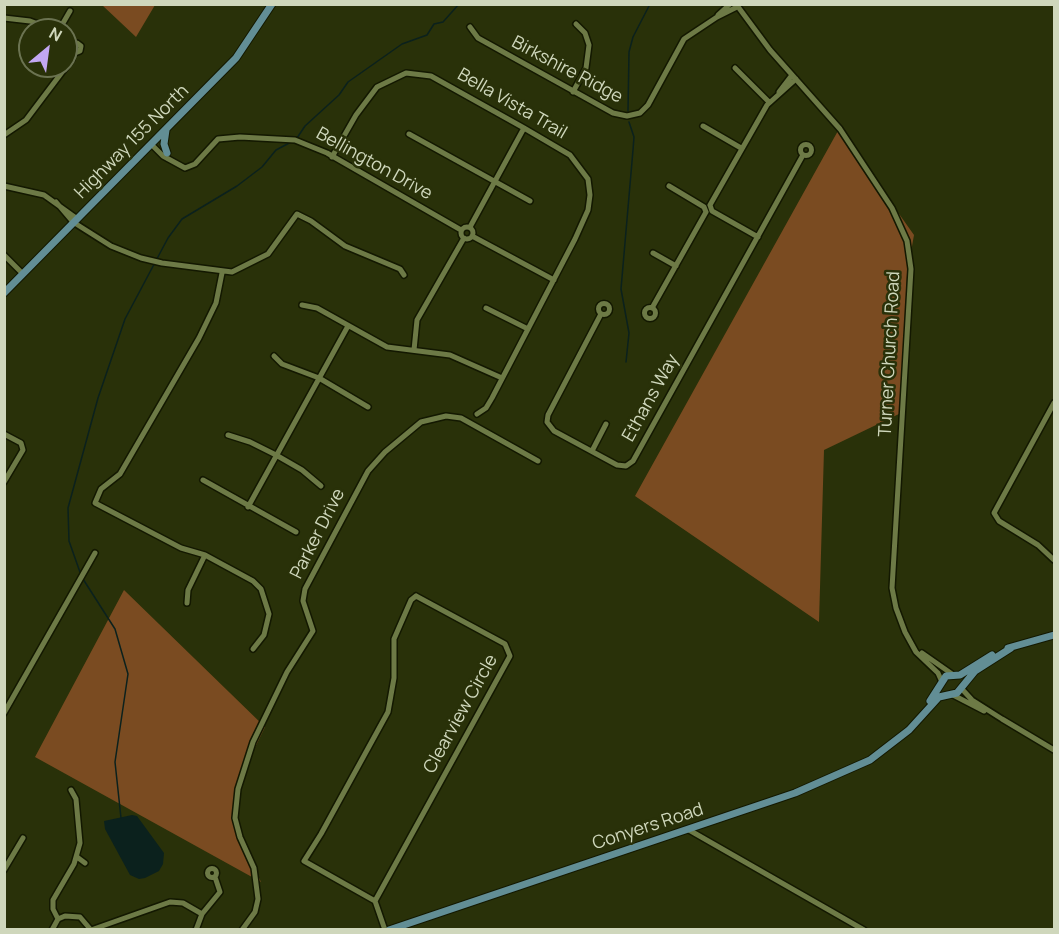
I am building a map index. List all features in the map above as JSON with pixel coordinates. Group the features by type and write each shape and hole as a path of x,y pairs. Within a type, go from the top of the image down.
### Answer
{"main road":[{"name":"Highway 155 North","path":"4,293 236,58 272,4"},
{"path":"166,128 163,139 167,153"},
{"path":"1011,648 981,667 962,687 955,675 987,657 1011,648 1054,635"},
{"name":"Conyers Road","path":"907,731 942,683 955,675"},
{"path":"942,683 950,694"},
{"name":"Conyers Road","path":"387,930 795,793 870,760 907,731 937,699 962,687"}],"street":[{"name":"Birkshire Ridge","path":"717,17 730,4"},
{"name":"Birkshire Ridge","path":"470,27 478,38 573,92 616,115 629,116 640,113 651,101 681,43 717,17 737,6"},
{"name":"Turner Church Road","path":"737,6 763,42 840,129 902,225 911,269 892,588 898,617 916,648 942,683"},
{"path":"66,18 70,11"},
{"path":"573,92 586,68 589,45 585,33 576,24"},
{"path":"735,68 769,102"},
{"name":"Bella Vista Trail","path":"332,157 356,114 377,87 406,73 432,76 524,128 570,155 588,179 590,195 588,210 554,280 486,408 477,414"},
{"path":"652,308 769,102 794,77"},
{"path":"4,135 24,122 57,78"},
{"path":"703,126 741,148"},
{"path":"464,238 461,230 470,227 524,128"},
{"path":"410,134 530,201"},
{"name":"Bellington Drive","path":"175,162 185,168 190,167 218,139 240,136 294,140 332,157 461,230"},
{"path":"152,142 175,162"},
{"path":"152,142 163,156 175,162"},
{"name":"Ethans Way","path":"601,314 547,418 551,429 619,465 632,462 803,155"},
{"path":"4,186 41,194 56,202 75,220 128,254 162,263 222,273 232,272 268,254 297,214 311,221 345,246 400,269 404,275"},
{"path":"669,186 758,237"},
{"path":"470,227 472,236"},
{"path":"414,350 417,320 464,238 472,236 554,280"},
{"path":"653,253 676,266"},
{"path":"4,255 23,274"},
{"path":"222,273 211,316 120,474 101,489 94,503 181,548 205,555 253,581 261,589 269,622 253,649"},
{"path":"302,305 316,308 387,347 450,355 502,378"},
{"path":"486,308 528,329"},
{"path":"248,507 348,326"},
{"path":"274,356 282,364 320,378 368,407"},
{"path":"1054,403 994,513 999,521 1038,545 1054,560"},
{"name":"Parker Drive","path":"242,930 255,912 258,899 254,868 240,837 235,818 238,789 254,742 288,672 313,631 303,601 305,589 368,471 385,452 421,423 446,416 461,418 538,461"},
{"path":"592,451 606,424"},
{"path":"4,434 21,443 23,450 4,482"},
{"path":"228,435 250,442 276,455 302,470 321,486"},
{"path":"203,480 296,532"},
{"path":"4,713 95,554"},
{"path":"187,603 188,590 205,555"},
{"name":"Clearview Circle","path":"416,596 505,644 510,656 375,902 304,861 388,712 394,678 394,639 411,600 416,596"},
{"name":"Turner Church Road","path":"916,648 955,675"},
{"path":"962,687 972,699 1054,750"},
{"path":"950,694 1002,719"},
{"path":"58,919 53,909 53,900 77,857 80,843 76,799 71,790"},
{"path":"689,830 864,930"},
{"path":"4,870 23,838"},
{"path":"77,857 85,862"},
{"path":"196,930 202,914 220,892 216,877"},
{"path":"52,930 58,919 65,916 77,916 84,920 91,930 170,902 183,903 202,914"},
{"path":"375,902 387,930"},
{"path":"405,930 409,922"}],"shaded area":[{"path":"102,5 155,5 136,37"},
{"path":"839,129 914,235 907,274 901,413 824,450 819,622 635,496"},
{"path":"124,590 265,727 244,770 235,808 243,844 261,882 35,757"}],"water":[{"path":"137,816 164,853 163,864 159,871 139,879 130,875 105,829 104,821"}],"waterway":[{"path":"297,138 305,126 339,95 348,82 402,44 427,35 434,24 443,22 459,4"},
{"path":"628,111 629,52 633,37 650,4"},
{"path":"626,362 629,333 621,289 634,137 629,122"},
{"path":"81,575 69,541 68,508 98,398 125,319 168,238 182,219 237,186 262,167 276,150 293,141"},
{"path":"83,579 115,629 128,674 115,762 121,818"}]}
